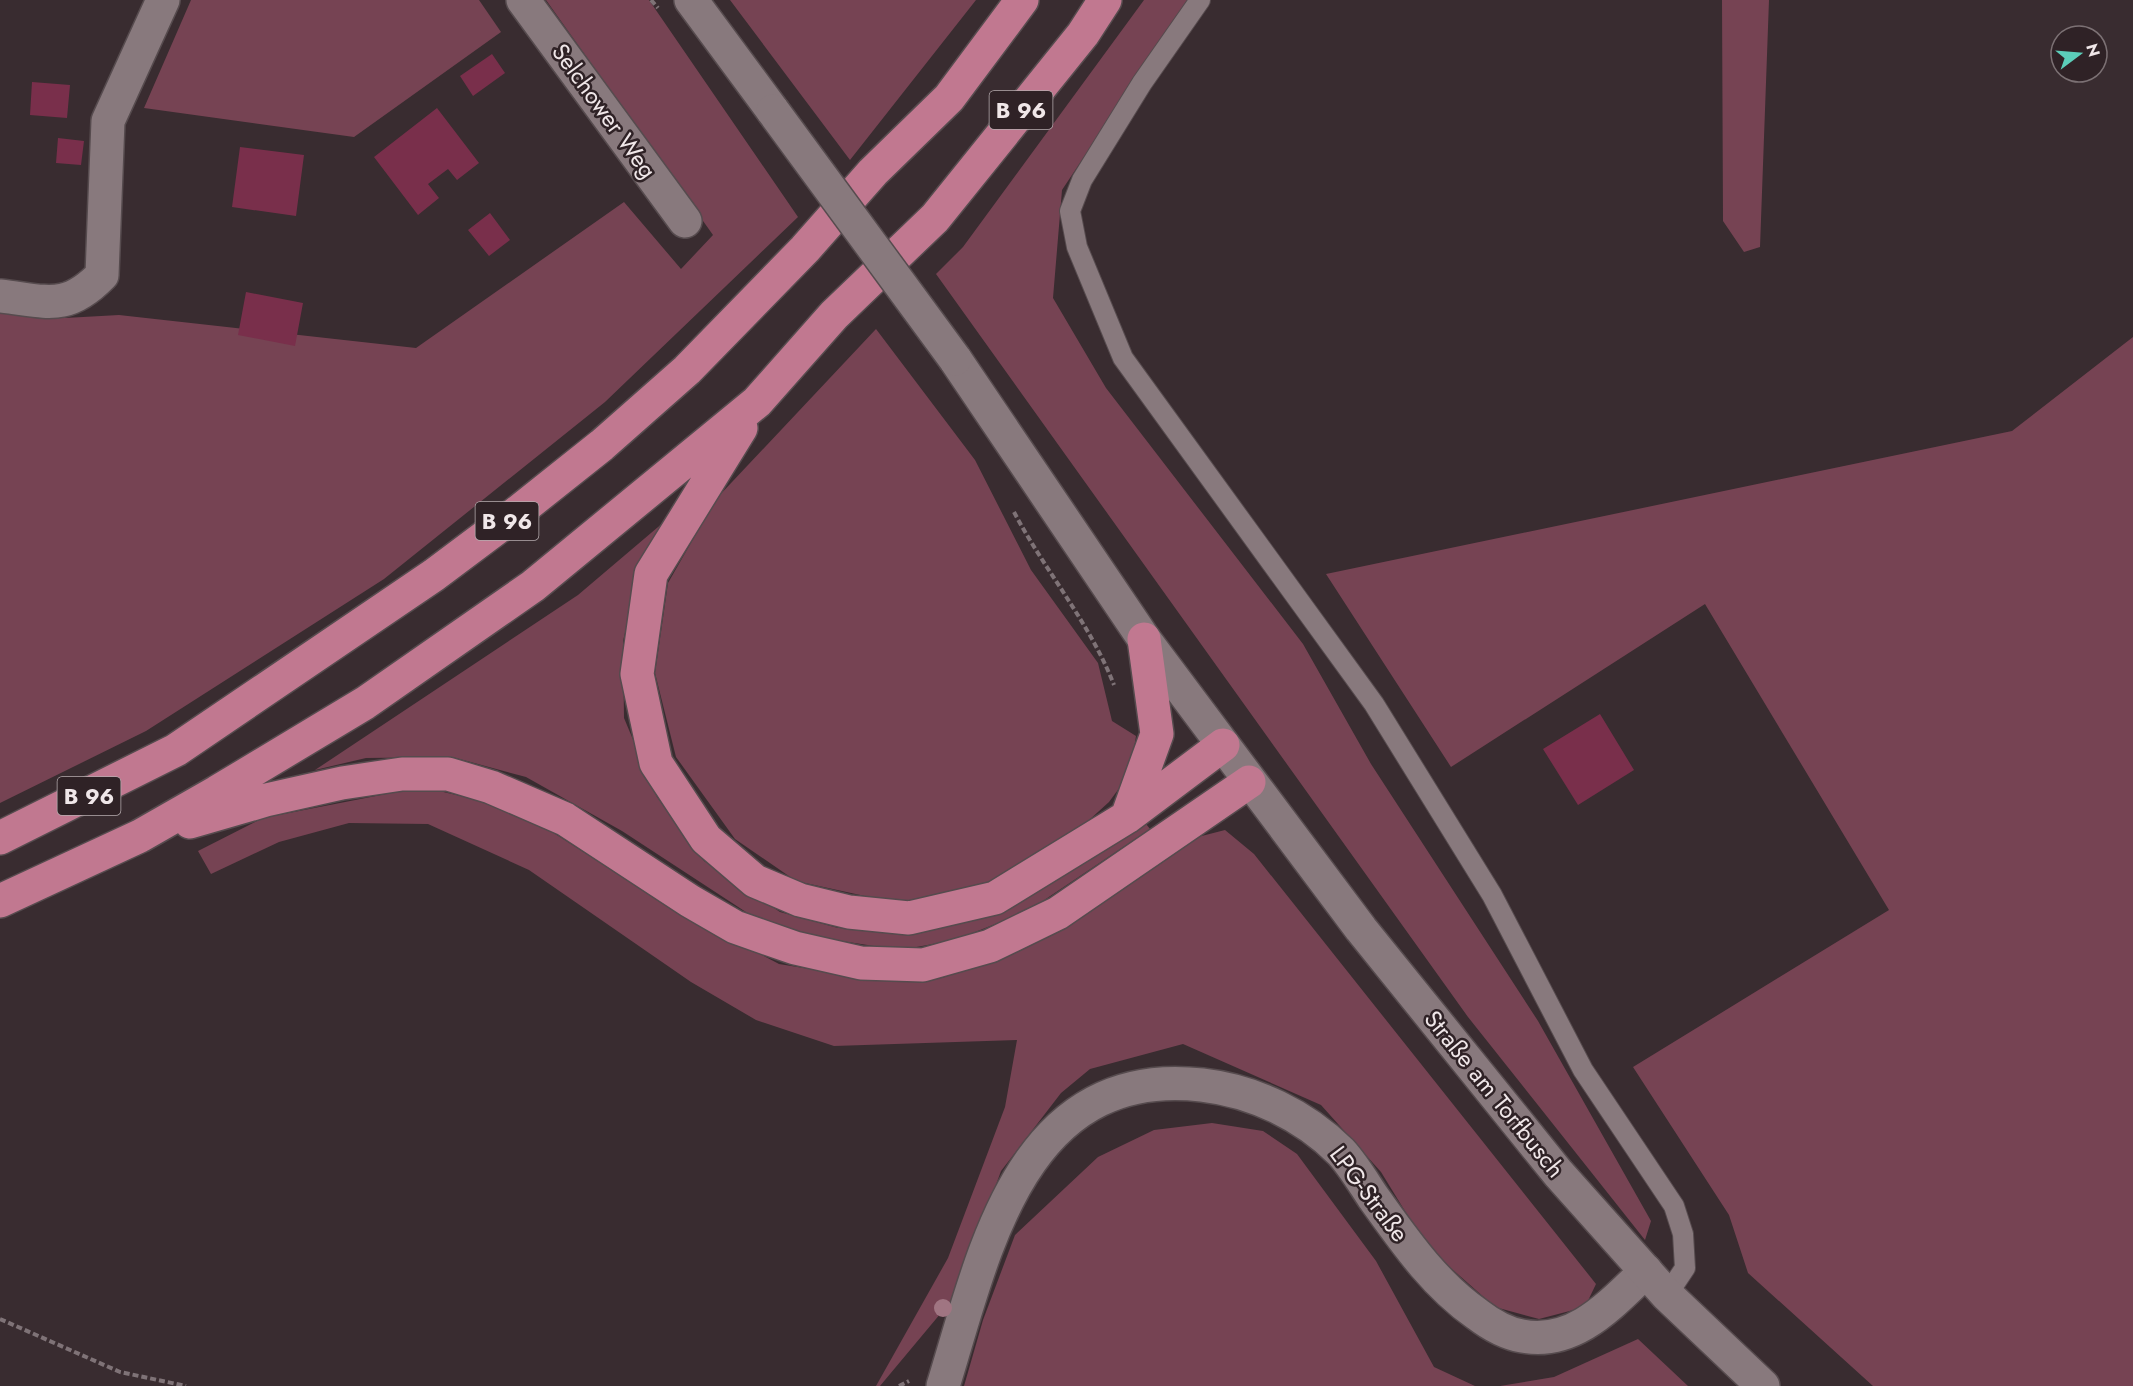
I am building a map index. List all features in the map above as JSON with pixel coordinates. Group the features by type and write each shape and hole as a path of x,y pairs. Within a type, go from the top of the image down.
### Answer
{"highway":[{"name":"B 96","path":"0,838 176,750 434,575 594,452 687,370 805,249 873,172 949,98 1022,0"},
{"name":"B 96","path":"0,901 140,836 364,703 533,586 757,402 834,315 935,218 1083,34 1104,0"},
{"path":"757,402 651,574 637,674 656,764 706,839 755,881 800,900 849,912 909,918 995,898 1127,817 1223,745"},
{"path":"1127,817 1157,734 1144,639"},
{"path":"140,836 266,800 342,783 402,774 448,774 491,787 565,819 690,901 735,927 795,948 861,963 923,965 990,946 1058,913 1249,782"}],"street":[{"path":"0,296 57,303 84,294 102,275 108,121 163,0"},
{"name":"Selchower Weg","path":"523,0 685,222"},
{"name":"Straße am Torfbusch","path":"692,0 955,359 1144,639 1361,929 1558,1173 1656,1283 1763,1386"},
{"name":"LPG-Straße","path":"943,1386 984,1252 1004,1205 1021,1174 1044,1143 1071,1116 1103,1100 1134,1089 1160,1084 1191,1084 1223,1088 1291,1113 1319,1131 1343,1155 1439,1283 1495,1327 1520,1336 1538,1338 1564,1333 1589,1323 1656,1283"}],"lane":[{"path":"1200,0 1142,83 1082,180 1070,211 1077,247 1123,358 1374,704 1492,896 1583,1071 1674,1206 1683,1234 1685,1268 1656,1283"}],"path":[{"path":"1011,507 1034,549 1103,656 1115,687"},
{"path":"0,1318 120,1372 186,1386"}],"shaded area":[{"path":"191,0 479,0 501,32 354,137 144,108"},
{"path":"546,0 649,0 798,217 605,402 384,579 146,731 0,803 0,311 65,318 119,315 416,348 624,202 681,269 713,235"},
{"path":"730,0 976,0 850,160"},
{"path":"1144,0 1188,0 1062,190 1053,298 1106,388 1303,644 1371,764 1538,1021 1651,1221 1645,1240 1468,1017 936,274 963,247"},
{"path":"1722,0 1769,0 1760,247 1744,252 1723,221"},
{"path":"876,329 975,460 1031,570 1098,663 1112,721 1136,736 1132,762 1123,783 1109,802 1066,841 1003,879 897,903 796,881 735,839 676,757 655,673 668,583 716,499"},
{"path":"2133,337 2133,1386 1873,1386 1748,1273 1729,1215 1633,1067 1889,910 1705,604 1451,767 1326,574 2012,431"},
{"path":"671,516 640,571 623,641 624,718 657,797 704,861 780,912 838,928 915,929 989,914 1056,881 1143,820 1150,829 1028,911 955,940 900,950 809,936 752,916 622,831 526,777 452,757 366,758 315,770 578,595"},
{"path":"422,787 516,809 659,900 779,964 884,981 942,978 1006,955 1190,839 1225,830 1254,854 1596,1284 1585,1307 1539,1319 1495,1307 1427,1247 1381,1172 1321,1105 1183,1044 1090,1069 1061,1093 1001,1171 956,1295 880,1386 876,1386 948,1258 1005,1107 1017,1040 834,1046 756,1020 691,982 529,870 428,824 349,823 279,842 211,874 198,851 263,818"},
{"path":"1212,1123 1263,1131 1297,1154 1376,1261 1434,1367 1475,1386 964,1386 983,1320 1015,1235 1098,1157 1154,1130"},
{"path":"1638,1339 1688,1386 1500,1386 1554,1377"}],"building":[{"path":"492,54 505,73 473,96 460,76"},
{"path":"32,82 70,85 67,118 30,115"},
{"path":"437,108 479,163 457,180 448,169 428,184 439,198 418,215 374,157"},
{"path":"58,138 84,141 81,165 56,163"},
{"path":"240,147 304,155 296,216 232,207"},
{"path":"490,213 510,240 489,256 468,230"},
{"path":"246,292 303,303 295,346 238,335"},
{"path":"1600,714 1634,770 1578,805 1543,749"}]}
